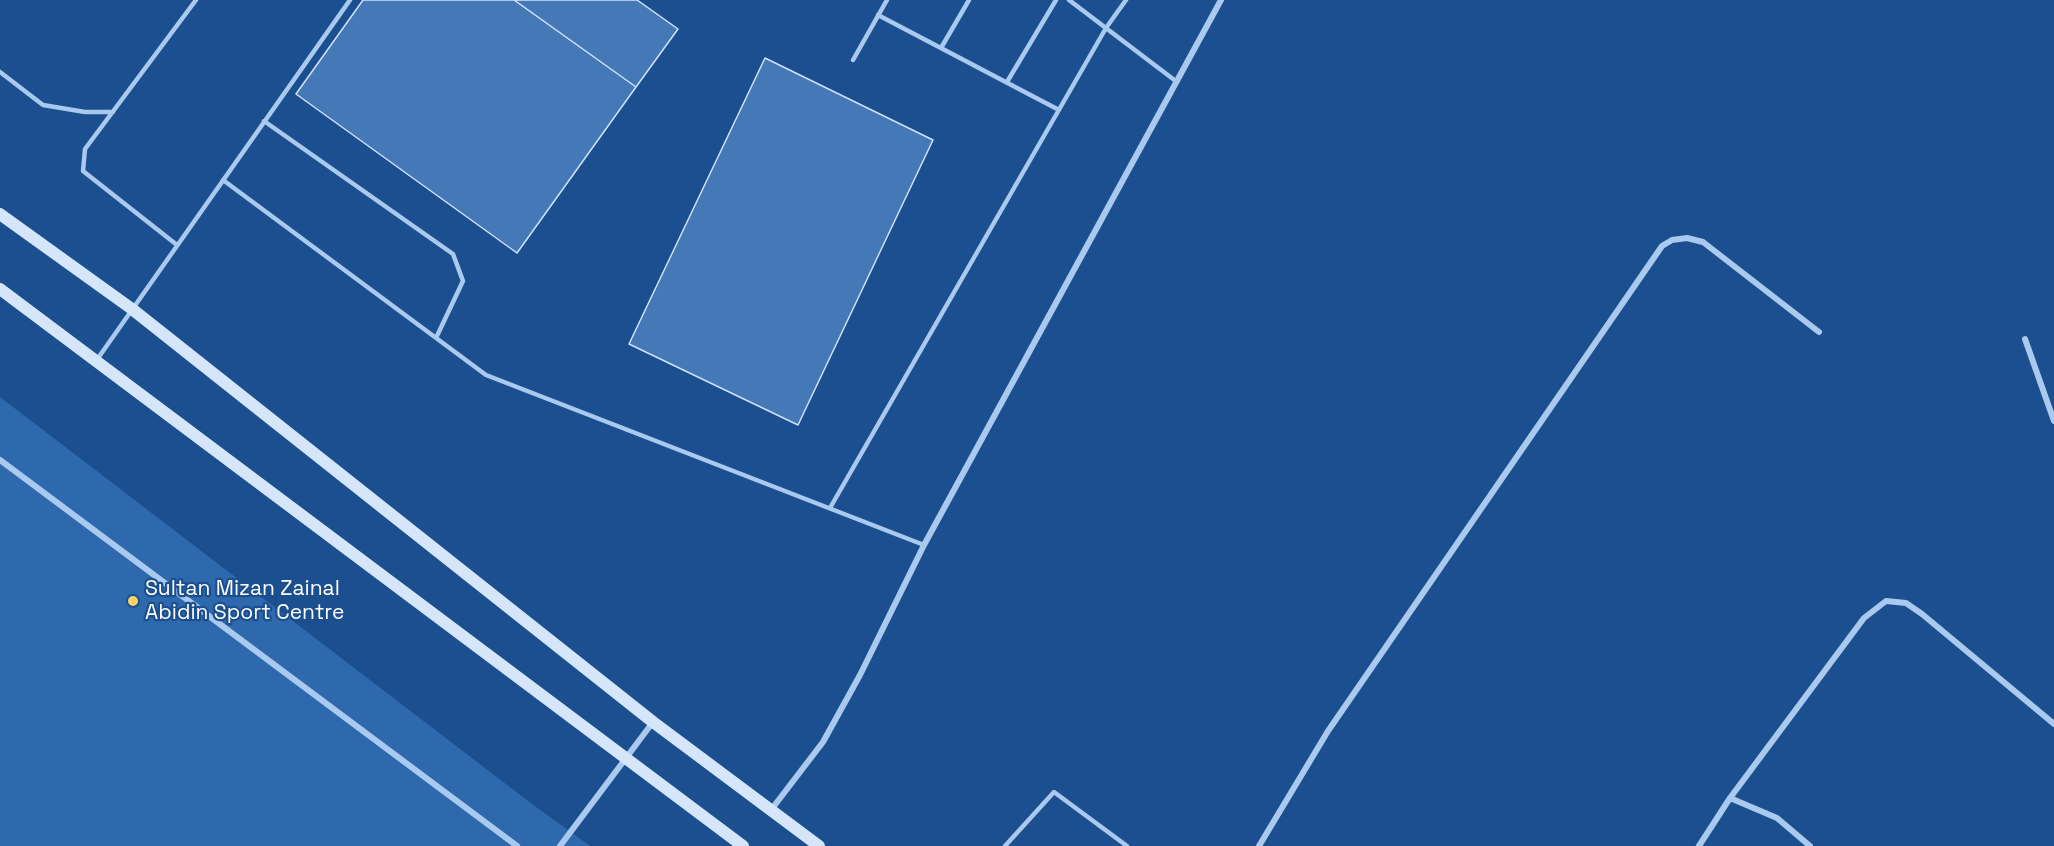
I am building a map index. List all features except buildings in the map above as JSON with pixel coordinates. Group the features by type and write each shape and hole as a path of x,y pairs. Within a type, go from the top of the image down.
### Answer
{"main road":[{"path":"0,214 132,309 653,722 819,846"},
{"path":"0,289 743,846"}],"street":[{"path":"771,810 823,742 860,675 924,544 1178,83 1221,0"},
{"path":"1259,846 1328,731 1662,246 1672,240 1687,238 1703,242 1819,332"},
{"path":"2025,339 2054,421"},
{"path":"0,460 517,846"},
{"path":"1699,846 1730,798 1864,618 1886,601 1906,603 1922,614 2054,724"},
{"path":"560,846 653,722"},
{"path":"1730,798 1777,818 1810,846"}],"lane":[{"path":"177,245 83,171 85,149 196,0"},
{"path":"96,361 350,0"},
{"path":"853,60 887,0"},
{"path":"941,48 969,0"},
{"path":"1007,82 1056,0"},
{"path":"1069,0 1178,83"},
{"path":"830,508 1106,28 1126,0"},
{"path":"878,15 1059,110"},
{"path":"0,72 43,105 85,112 113,112"},
{"path":"264,121 453,254 463,281 436,338"},
{"path":"223,180 486,375 924,544"},
{"path":"1005,846 1054,792 1127,846"}],"shaded area":[{"name":"Sultan Mizan Zainal Abidin Sport Centre","path":"0,397 532,804 590,846 0,846"}],"place":[{"name":"Sultan Mizan Zainal Abidin Sport Centre","path":"133,601"}]}
